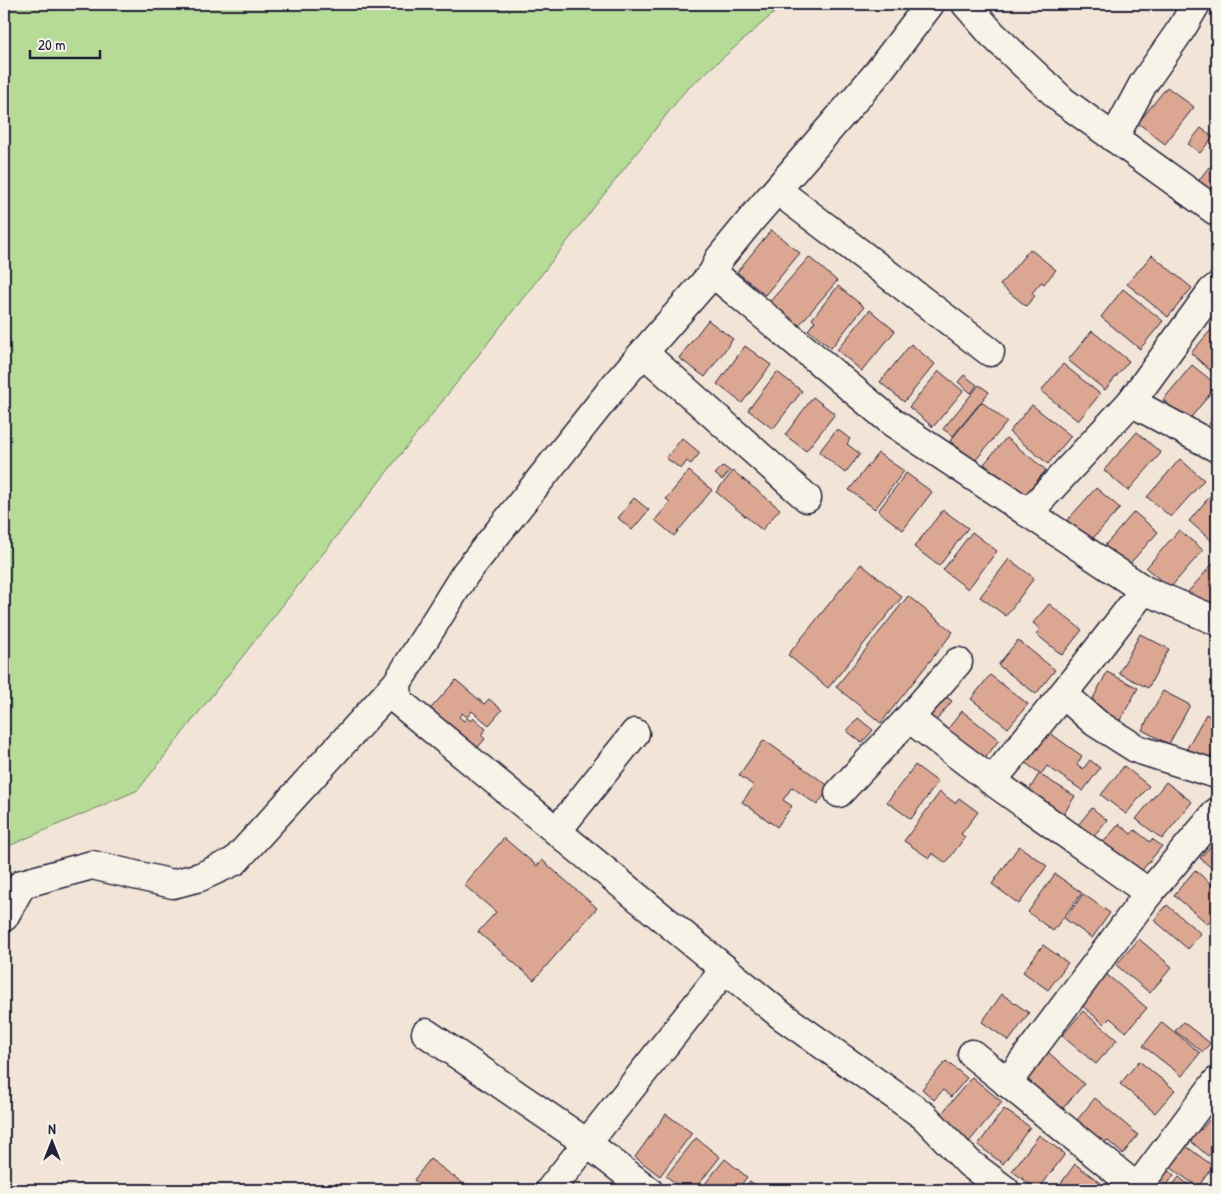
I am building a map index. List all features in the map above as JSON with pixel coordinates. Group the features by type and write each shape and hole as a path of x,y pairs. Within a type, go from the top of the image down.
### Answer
{"street":[{"path":"4,917 22,884 92,864 173,884 200,877 235,861 397,683 466,574 616,384 713,273 719,259 874,76 930,4"},
{"path":"966,4 992,34 1063,101 1217,212"},
{"path":"1114,138 1143,84 1182,28 1196,4"},
{"path":"777,190 990,352"},
{"path":"713,273 892,422 1144,590 1217,621"},
{"path":"1028,513 1131,402 1212,291 1217,287"},
{"path":"644,353 807,498"},
{"path":"1131,402 1217,448"},
{"path":"992,781 1144,590"},
{"path":"839,793 958,662"},
{"path":"397,683 398,701 782,1016 924,1116 969,1163 1005,1190"},
{"path":"1063,694 1096,723 1137,748 1217,774"},
{"path":"909,718 992,781 1149,894"},
{"path":"557,831 635,733"},
{"path":"1007,1083 1149,894 1217,812"},
{"path":"550,1190 725,969"},
{"path":"426,1033 587,1143 648,1190"},
{"path":"972,1054 1138,1189 1217,1081"}],"green space":[{"path":"4,4 784,4 685,91 138,790 4,848"}],"building":[{"path":"1167,87 1194,107 1165,144 1138,123"},
{"path":"1201,128 1213,137 1200,153 1188,144"},
{"path":"1209,167 1217,174 1217,185 1209,195 1196,184"},
{"path":"771,230 800,253 765,295 737,272"},
{"path":"1030,249 1056,270 1044,284 1041,282 1032,293 1035,296 1026,306 1000,285"},
{"path":"1152,255 1192,288 1168,317 1127,284"},
{"path":"809,257 837,281 794,331 766,306"},
{"path":"838,286 864,307 831,348 808,330 815,321 812,319"},
{"path":"1123,289 1163,321 1140,349 1101,317"},
{"path":"870,310 895,331 862,371 837,350"},
{"path":"708,320 733,339 705,377 679,358"},
{"path":"1217,323 1217,370 1214,374 1191,353"},
{"path":"1092,331 1129,361 1105,390 1068,360"},
{"path":"911,344 935,364 904,402 880,382"},
{"path":"745,346 771,365 742,403 717,384"},
{"path":"1063,364 1100,394 1078,421 1041,391"},
{"path":"1192,365 1217,385 1188,421 1163,400"},
{"path":"939,371 963,391 933,427 909,407"},
{"path":"777,372 802,391 773,429 748,410"},
{"path":"964,375 977,385 971,393 958,382"},
{"path":"979,385 989,392 953,436 943,429"},
{"path":"813,397 835,414 806,451 785,435"},
{"path":"982,402 1007,422 975,461 950,441"},
{"path":"1032,405 1071,436 1048,464 1009,432"},
{"path":"1217,414 1217,431 1209,424"},
{"path":"837,429 850,439 847,444 860,454 845,473 819,452"},
{"path":"1137,432 1161,453 1128,491 1104,470"},
{"path":"682,438 700,453 691,464 687,461 681,469 666,458"},
{"path":"1006,438 1046,470 1024,496 984,464"},
{"path":"878,453 904,471 875,509 849,490"},
{"path":"1180,459 1204,480 1171,517 1147,497"},
{"path":"723,466 730,471 722,480 715,474"},
{"path":"689,471 712,490 674,536 655,520 670,502 666,499"},
{"path":"733,471 780,509 762,530 716,492"},
{"path":"906,473 932,492 903,530 878,511"},
{"path":"1096,488 1120,508 1086,546 1063,525"},
{"path":"1217,488 1217,535 1212,541 1189,521"},
{"path":"634,498 649,510 632,530 618,518"},
{"path":"943,510 968,528 939,566 914,547"},
{"path":"1134,512 1158,532 1124,570 1101,550"},
{"path":"1179,530 1203,550 1170,588 1146,568"},
{"path":"972,532 997,551 968,589 943,570"},
{"path":"1009,559 1034,578 1006,616 980,597"},
{"path":"1217,559 1217,607 1211,614 1187,593"},
{"path":"861,564 902,597 828,688 788,655"},
{"path":"908,596 953,632 881,723 836,687"},
{"path":"1049,604 1082,630 1062,655 1036,634 1040,629 1033,623"},
{"path":"1140,634 1169,649 1148,688 1119,673"},
{"path":"1018,640 1055,670 1036,694 998,665"},
{"path":"1107,672 1138,688 1118,724 1088,708"},
{"path":"990,675 1028,704 1008,728 971,699"},
{"path":"456,680 484,704 489,699 502,710 489,725 472,711 467,717 462,713 459,717 464,721 467,718 471,721 474,718 486,729 481,735 485,739 471,755 424,716"},
{"path":"1163,691 1190,705 1169,744 1142,730"},
{"path":"941,693 952,701 935,722 924,714"},
{"path":"962,711 999,740 980,765 943,735"},
{"path":"1206,714 1217,720 1217,761 1215,765 1186,750"},
{"path":"858,718 873,730 862,743 847,731"},
{"path":"1047,731 1082,756 1077,764 1083,769 1090,760 1100,768 1083,791 1047,766 1041,774 1024,762"},
{"path":"764,740 830,787 817,805 792,787 783,800 792,806 777,827 742,802 754,786 739,775"},
{"path":"915,765 938,782 911,819 887,802"},
{"path":"1124,766 1149,786 1126,814 1101,795"},
{"path":"1039,774 1075,796 1060,820 1024,798"},
{"path":"1166,782 1192,802 1162,839 1136,819"},
{"path":"940,792 955,803 959,798 978,812 961,834 965,837 946,863 932,853 929,858 904,841"},
{"path":"1092,808 1107,820 1088,843 1073,831"},
{"path":"1119,824 1131,834 1135,830 1150,842 1152,839 1162,846 1139,874 1102,844"},
{"path":"504,838 537,866 542,860 597,908 534,980 478,932 496,912 464,885"},
{"path":"1217,839 1217,873 1200,858"},
{"path":"1019,846 1047,866 1019,904 992,884"},
{"path":"1195,870 1217,889 1217,913 1208,924 1174,895"},
{"path":"1055,874 1082,893 1053,931 1028,912"},
{"path":"1083,894 1110,913 1092,938 1065,919"},
{"path":"1167,905 1201,934 1188,949 1154,920"},
{"path":"1139,939 1172,967 1150,993 1116,965"},
{"path":"1043,945 1068,963 1048,990 1023,972"},
{"path":"1106,974 1147,1008 1126,1032 1110,1018 1104,1024 1080,1004"},
{"path":"1002,994 1029,1013 1009,1041 982,1022"},
{"path":"1083,1011 1117,1040 1096,1064 1062,1036"},
{"path":"1162,1022 1200,1053 1182,1076 1143,1046"},
{"path":"1183,1022 1210,1043 1203,1052 1175,1031"},
{"path":"1048,1052 1084,1084 1058,1114 1021,1082"},
{"path":"946,1061 967,1078 951,1097 943,1090 934,1100 922,1089"},
{"path":"1139,1061 1175,1090 1155,1113 1120,1084"},
{"path":"972,1077 1002,1102 968,1143 938,1118"},
{"path":"1095,1098 1138,1135 1123,1154 1107,1140 1101,1148 1073,1125"},
{"path":"1004,1109 1030,1127 1003,1164 978,1145"},
{"path":"666,1114 692,1133 660,1176 635,1157"},
{"path":"1210,1119 1217,1125 1217,1156 1212,1152 1208,1156 1186,1137 1196,1126 1201,1130"},
{"path":"1039,1135 1065,1154 1038,1190 1012,1171"},
{"path":"696,1138 720,1157 694,1190 684,1190 666,1176"},
{"path":"1183,1144 1213,1166 1198,1187 1167,1165"},
{"path":"430,1159 472,1190 428,1190 414,1180"},
{"path":"725,1159 747,1177 737,1190 700,1190"},
{"path":"1075,1164 1101,1183 1095,1190 1056,1190"},
{"path":"1165,1168 1174,1175 1164,1189 1155,1182"},
{"path":"1179,1177 1189,1185 1186,1190 1169,1190"},
{"path":"750,1181 763,1190 742,1190"}]}
